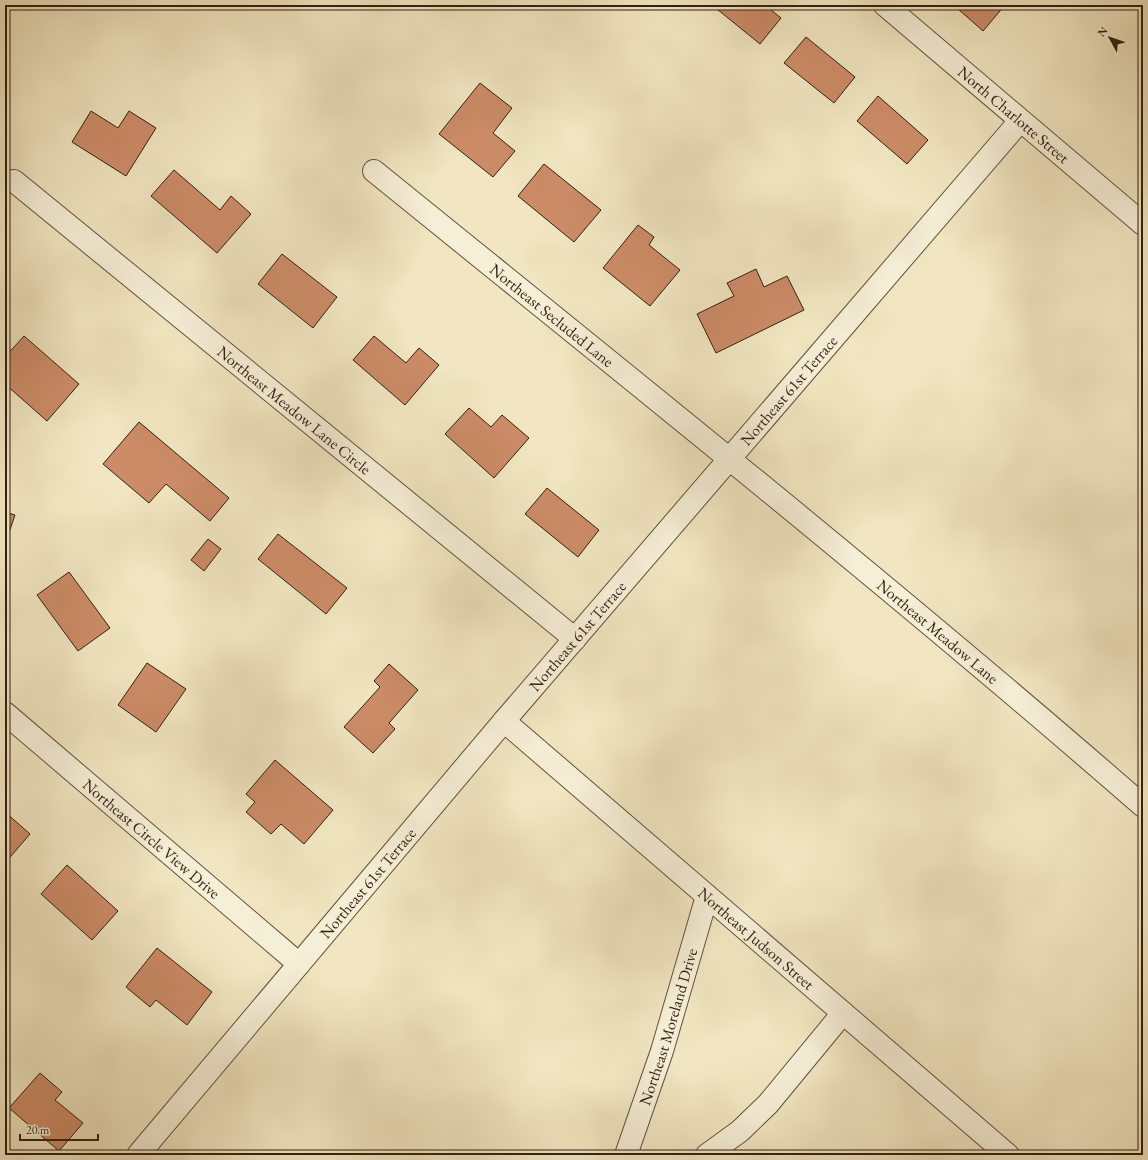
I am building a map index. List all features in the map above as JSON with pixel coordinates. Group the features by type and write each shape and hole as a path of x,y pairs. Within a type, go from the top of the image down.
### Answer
{"street":[{"name":"North Charlotte Street","path":"885,5 1143,224"},
{"name":"Northeast 61st Terrace","path":"138,1155 504,722 1020,120"},
{"name":"Northeast Secluded Lane","path":"374,171 729,460"},
{"name":"Northeast Meadow Lane Circle","path":"14,181 575,639"},
{"name":"Northeast Meadow Lane","path":"729,460 1058,732 1143,806"},
{"name":"Northeast Circle View Drive","path":"5,713 299,964"},
{"name":"Northeast Judson Street","path":"504,722 1008,1155"},
{"name":"Northeast Moreland Drive","path":"626,1155 662,1051 707,896"},
{"path":"707,1155 740,1131 768,1104 843,1013"}],"building":[{"path":"712,5 765,5 781,18 760,44"},
{"path":"960,5 1005,5 983,31 957,8"},
{"path":"806,37 855,77 834,103 784,63"},
{"path":"480,83 512,108 493,133 515,151 493,177 439,134"},
{"path":"878,96 928,140 907,164 857,121"},
{"path":"91,111 118,128 129,111 156,128 126,176 72,142"},
{"path":"544,164 601,210 574,242 518,196"},
{"path":"174,170 220,210 231,196 251,214 217,253 151,196"},
{"path":"638,225 654,237 649,245 680,270 650,306 603,268"},
{"path":"282,254 337,297 313,328 258,284"},
{"path":"756,269 764,287 787,276 804,310 716,353 697,314 734,296 727,283"},
{"path":"24,336 79,384 47,421 5,384 5,368 7,365 5,364 5,357"},
{"path":"374,336 406,363 419,348 439,365 405,405 353,360"},
{"path":"469,408 491,427 502,415 529,438 494,478 445,434"},
{"path":"139,422 229,498 210,521 166,484 149,503 103,464"},
{"path":"547,488 599,530 578,557 525,514"},
{"path":"5,512 15,515 5,544"},
{"path":"278,534 347,588 326,614 258,559"},
{"path":"208,539 221,549 204,571 191,560"},
{"path":"69,572 110,628 78,651 37,595"},
{"path":"147,663 186,689 156,732 118,705"},
{"path":"389,664 418,690 389,723 395,729 373,753 344,727 380,687 374,681"},
{"path":"275,760 333,810 304,844 281,824 271,834 246,812 255,802 246,794"},
{"path":"5,812 30,834 5,863"},
{"path":"67,865 118,911 92,940 41,894"},
{"path":"157,948 212,992 187,1025 156,1000 150,1007 126,987"},
{"path":"40,1073 62,1092 55,1100 83,1123 59,1151 9,1108"}]}
